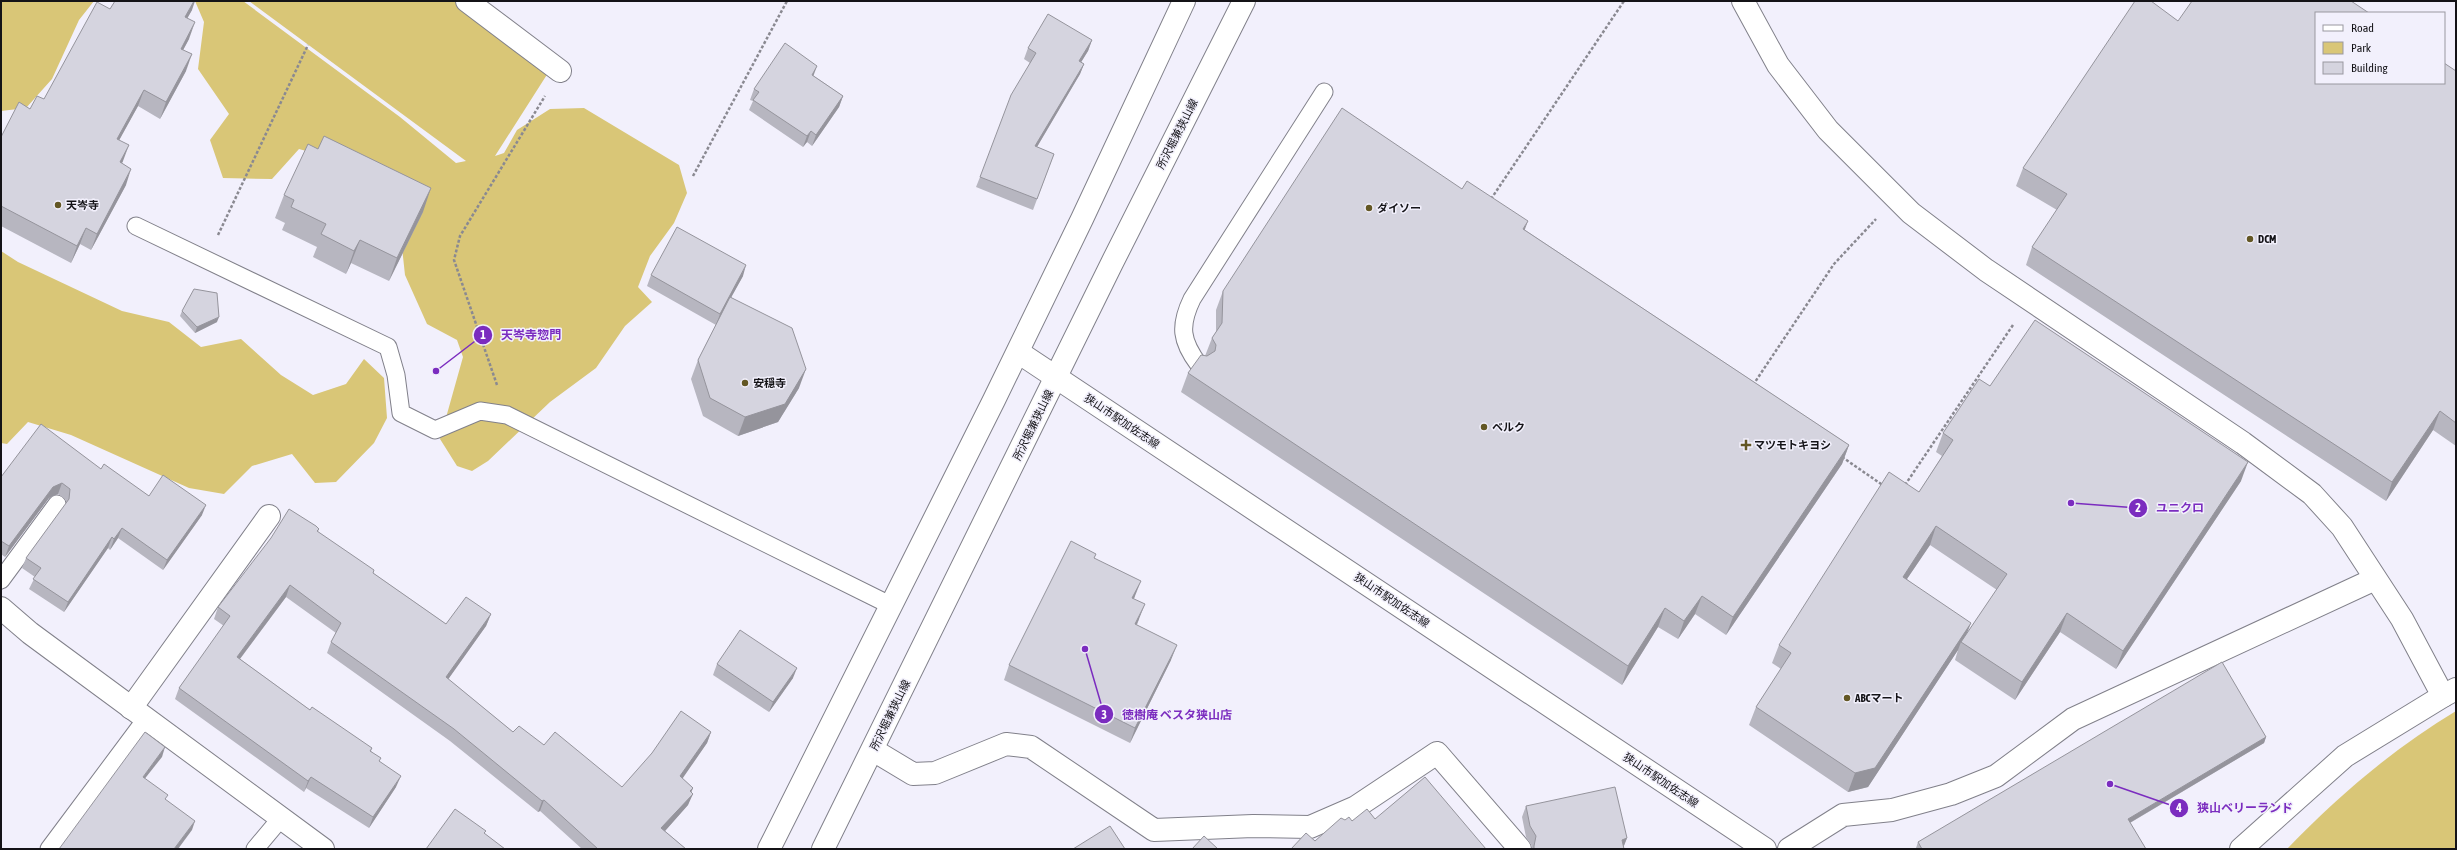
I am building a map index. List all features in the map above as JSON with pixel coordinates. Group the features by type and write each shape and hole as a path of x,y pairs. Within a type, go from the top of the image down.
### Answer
{"street":[{"path":"467,1 560,71"},
{"path":"769,849 1018,352 1184,1"},
{"name":"所沢堀兼狭山線","path":"823,849 1244,1"},
{"path":"1743,1 1778,65 1828,130 1911,212 1986,270 2236,438 2312,494 2342,526 2449,692 2345,756 2241,849"},
{"name":"狭山市駅加佐志線","path":"1018,352 1765,849"},
{"path":"139,714 269,516"},
{"path":"1789,849 1843,815 1892,810 1951,794 1996,776 2074,719 2375,579"},
{"path":"1,608 30,632 139,714 323,849"},
{"path":"873,750 913,774 935,773 1006,744 1031,747 1155,840 1253,826 1310,827 1356,806 1437,752 1520,849"}],"lane":[{"path":"1199,365 1190,352 1184,337 1183,318 1192,299 1324,92"},
{"path":"136,226 205,261 388,347 396,375 401,413 435,430 480,411 507,415 890,605"},
{"path":"1,580 57,504"},
{"path":"49,849 139,714"},
{"path":"256,849 281,818"}],"path":[{"path":"693,176 787,1"},
{"path":"1488,202 1624,1"},
{"path":"205,261 308,45"},
{"path":"507,415 454,260 460,236 560,71"},
{"path":"1752,387 1834,264 1878,217"},
{"path":"1903,489 2030,300"},
{"path":"1840,456 1885,486"}],"green space":[{"path":"1,1 94,1 79,20 52,79 26,108 1,111"},
{"path":"195,1 243,1 400,117 456,163 466,161 249,1 455,1 548,73 495,156 504,153 517,130 550,109 584,108 679,165 687,193 674,223 650,256 638,287 652,302 625,326 596,368 550,402 488,461 472,471 457,466 440,439 463,357 457,340 427,324 405,275 401,238 336,159 299,149 272,179 223,178 210,140 229,114 198,69 204,22"},
{"path":"1,251 18,262 122,311 169,322 201,347 241,339 281,375 313,395 346,384 364,359 384,378 387,418 374,443 336,482 315,483 292,454 252,466 224,494 189,488 71,435 28,422 7,444 1,443"},
{"path":"2456,711 2456,849 2287,849 2346,792 2367,774 2410,741"}],"building":[{"path":"115,1 194,1 185,17 195,22 181,49 192,54 166,102 144,90 117,139 129,145 120,162 131,169 97,234 86,228 77,246 1,206 1,137 19,102 30,109 37,96 44,99 97,2 110,9"},
{"name":"DCM","path":"2135,1 2151,1 2178,21 2192,1 2351,1 2368,12 2315,12 2315,84 2445,84 2445,64 2456,71 2456,423 2440,411 2392,482 2032,247 2067,194 2023,168"},
{"path":"1048,14 1092,40 1079,61 1084,64 1035,146 1054,154 1037,199 980,177 1011,95 1036,53 1028,48"},
{"path":"785,43 817,66 812,75 843,96 816,135 811,131 807,136 753,100 759,92 754,89"},
{"path":"1342,108 1462,189 1467,181 1528,221 1523,229 1849,445 1733,617 1702,596 1684,621 1665,608 1628,666 1188,373 1201,355 1207,356 1215,351 1216,345 1212,338 1222,323 1223,291"},
{"path":"324,136 431,188 397,258 360,240 354,251 321,234 326,224 291,207 294,200 284,195 308,144 318,149"},
{"path":"677,227 746,265 720,314 651,275"},
{"path":"194,289 217,293 219,317 197,327 182,311"},
{"name":"安穏寺","path":"730,297 792,328 806,369 785,404 745,417 710,398 698,360"},
{"path":"2035,320 2248,462 2123,651 2067,613 2022,682 1961,642 2007,574 1936,526 1903,577 1971,623 1875,768 1855,773 1756,707 1791,653 1779,645 1889,472 1919,492 1953,440 1943,433 1979,379 1990,386"},
{"path":"41,424 101,469 104,464 149,496 163,475 206,505 167,560 122,528 114,539 112,537 68,602 33,579 41,568 26,558 69,499 70,489 62,483 53,487 9,546 1,541 1,477"},
{"path":"289,509 316,526 319,529 317,531 374,570 373,573 446,624 466,597 491,614 446,677 513,732 519,726 544,745 555,732 622,787 652,753 681,711 711,732 680,776 693,788 690,791 693,794 661,828 686,849 598,849 544,800 542,801 454,729 331,642 341,623 290,585 237,657 310,710 312,707 372,748 370,751 381,758 379,761 401,776 373,817 311,777 308,781 179,688 230,616 218,607 271,538"},
{"path":"1071,541 1096,554 1094,558 1141,581 1132,598 1145,604 1135,624 1177,645 1135,728 1009,665"},
{"path":"740,630 797,668 773,702 717,664"},
{"path":"2222,662 2266,737 2128,819 2146,849 1922,849 1918,842"},
{"path":"145,732 165,747 143,777 168,795 165,799 195,821 174,849 59,849"},
{"path":"1425,777 1486,849 1291,849 1306,833 1315,841 1341,818 1345,820 1349,817 1352,821 1367,809 1375,819"},
{"path":"1615,787 1627,838 1622,840 1624,849 1534,849 1536,836 1530,826 1526,806"},
{"path":"455,809 486,831 484,833 505,849 426,849"},
{"path":"1110,826 1125,849 1073,849"},
{"path":"1204,836 1218,849 1192,849"}],"place":[{"name":"天岑寺","path":"58,205"},
{"name":"ダイソー","path":"1369,208"},
{"name":"DCM","path":"2250,239"},
{"name":"天岑寺惣門","path":"436,371"},
{"name":"安穏寺","path":"745,383"},
{"name":"ベルク","path":"1484,427"},
{"name":"マツモトキヨシ","path":"1746,445"},
{"name":"ユニクロ","path":"2071,503"},
{"name":"徳樹庵 ベスタ狭山店","path":"1085,649"},
{"name":"ABCマート","path":"1847,698"},
{"name":"狭山ベリーランド","path":"2110,784"}]}
